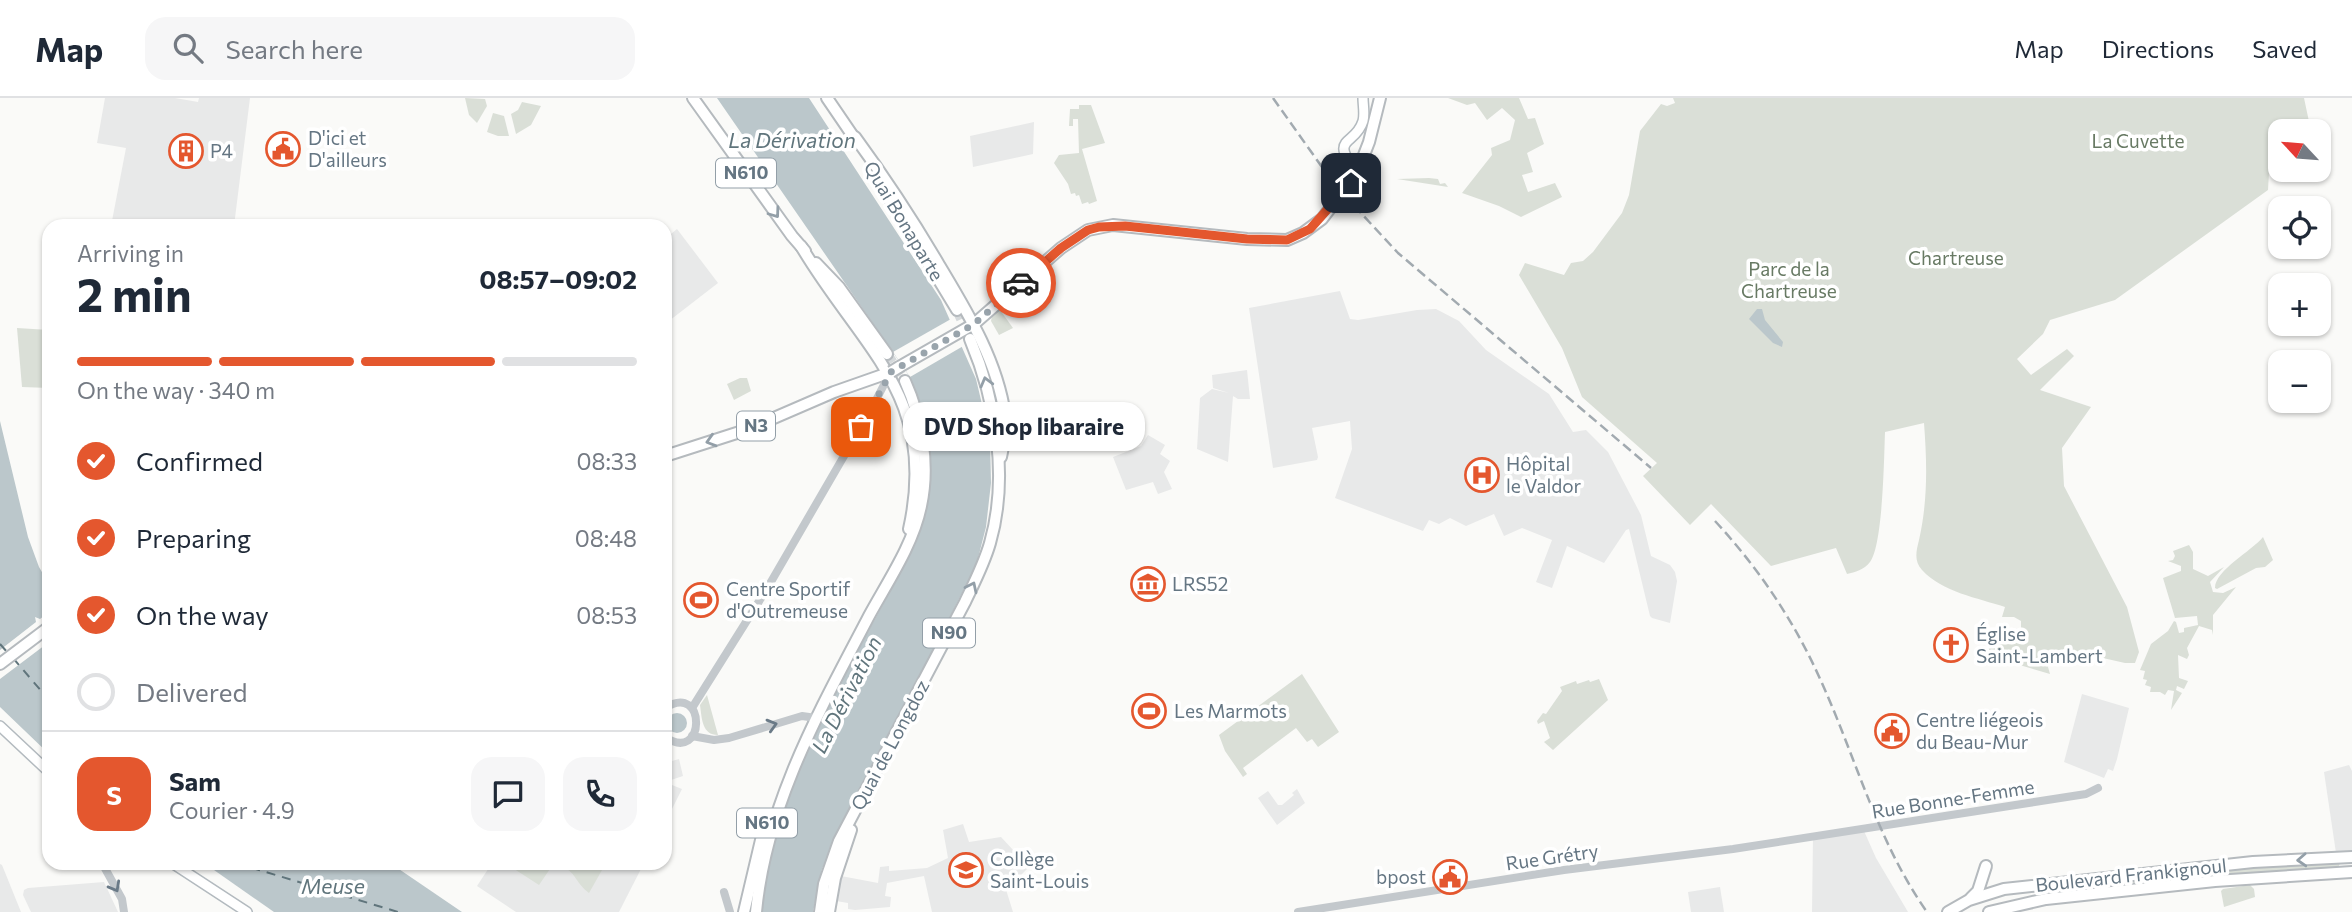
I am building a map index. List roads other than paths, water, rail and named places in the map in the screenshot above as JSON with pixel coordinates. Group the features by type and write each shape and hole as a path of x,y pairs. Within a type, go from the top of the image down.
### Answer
{"main road":[{"name":"N610","path":"693,98 895,370 910,424 915,478 909,527 894,568"},
{"name":"Quai Bonaparte","path":"827,98 855,137 957,310"},
{"path":"1357,173 1344,154 1344,144 1363,121 1363,98"},
{"name":"N3","path":"672,454 746,430 895,370 974,324 1061,248 1088,230 1125,226 1247,239 1287,240 1310,229 1322,219 1357,173 1369,142 1380,98"},
{"path":"855,137 906,209 974,324 993,369 1006,427 998,479"},
{"name":"N610","path":"801,246 839,286 887,354"},
{"name":"Quai de Longdoz","path":"820,912 829,866 839,841 984,563 996,517 998,479 991,404 982,368 970,339"},
{"name":"N610","path":"744,912 765,827 779,790 916,527 924,484 921,433 905,381"},
{"path":"0,664 42,632"},
{"path":"0,726 42,765"},
{"name":"N610","path":"756,912 769,837 805,738"},
{"name":"N90","path":"830,912 838,867 873,778"},
{"name":"Boulevard Frankignoul","path":"1948,912 1969,900 2004,890 2258,862 2349,858"},
{"path":"1969,900 1978,891 1986,866"},
{"path":"183,870 247,912"},
{"name":"Boulevard Frankignoul","path":"1989,912 2046,899 2263,877 2352,872"}],"street":[{"path":"692,708 895,370"},
{"path":"672,706 679,703 692,708 698,722 692,736"},
{"path":"672,740 679,742 692,736 714,740 729,738 802,716 816,718"},
{"name":"Rue Bonne-Femme","path":"1811,836 2086,794 2098,788"},
{"name":"Rue Grétry","path":"1298,912 1564,870 1733,849 1811,836"},
{"path":"106,870 122,899 124,912"},
{"path":"724,892 729,909"}],"water":[{"name":"La Dérivation","path":"717,98 809,98 941,300 976,379 990,438 991,483 986,527 976,566 834,843 822,869 813,912 761,912 772,850 782,813 812,740 920,529 928,491 927,433 910,377"},
{"path":"1757,309 1762,309 1765,320 1783,342 1782,347 1773,343 1749,319"},
{"path":"0,421 28,537 42,572 42,747 0,707"},
{"path":"681,714 686,719 684,730 677,733 672,731 672,715"},
{"name":"Meuse","path":"214,870 400,870 462,912 274,912"}],"tunnel":[{"path":"957,310 969,336"},
{"path":"887,354 905,381"}],"railway":[{"path":"1273,98 1334,184 1398,253 1651,468"},
{"path":"1715,521 1763,580 1803,644 1837,718 1882,832 1927,912"}],"place":[{"name":"D'ici et D'ailleurs","path":"283,149"},
{"name":"P4","path":"186,151"},
{"name":"DVD Shop libaraire","path":"861,427"},
{"name":"Hôpital le Valdor","path":"1482,475"},
{"name":"LRS52","path":"1148,584"},
{"name":"Centre Sportif d'Outremeuse","path":"701,600"},
{"name":"Église Saint-Lambert","path":"1951,645"},
{"name":"Les Marmots","path":"1149,711"},
{"name":"Centre liégeois du Beau-Mur","path":"1892,731"},
{"name":"Collège Saint-Louis","path":"966,870"},
{"name":"bpost","path":"1450,877"}],"park label":[{"name":"La Cuvette","path":"2138,141"},
{"name":"Chartreuse","path":"1956,258"},
{"name":"Parc de la Chartreuse","path":"1789,280"}]}
